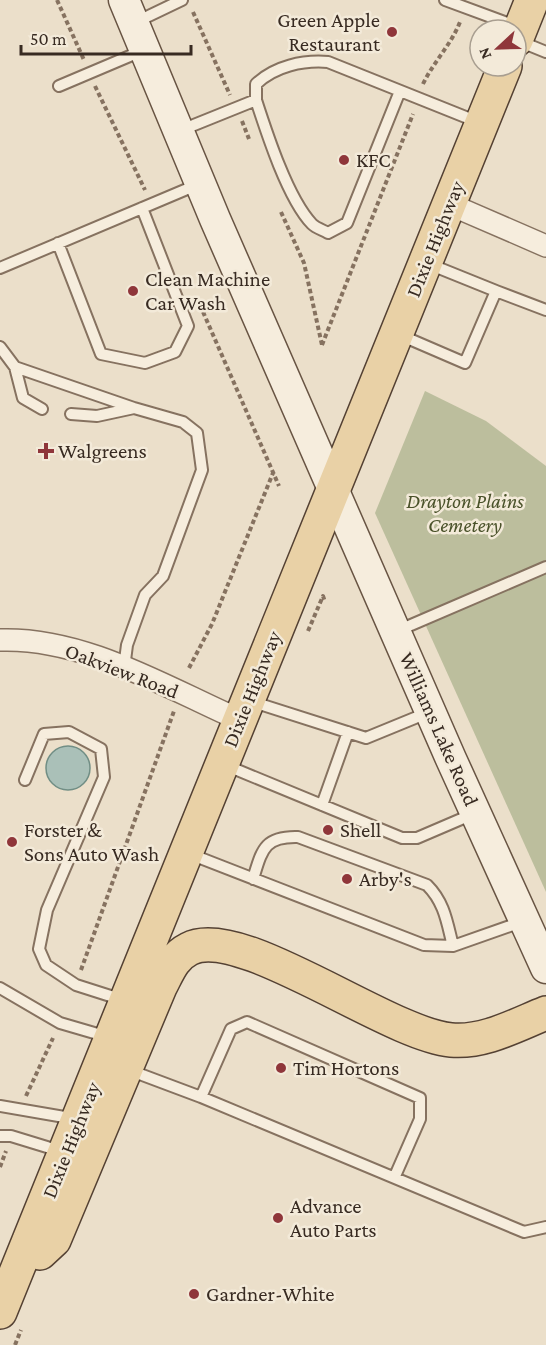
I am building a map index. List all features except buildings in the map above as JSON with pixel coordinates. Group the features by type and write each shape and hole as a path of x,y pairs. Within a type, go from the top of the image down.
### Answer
{"main road":[{"name":"Williams Lake Road","path":"134,24 200,184 430,711 546,965"},
{"name":"Dixie Highway","path":"0,1312 500,78"},
{"path":"16,1274 54,1240 160,987 175,958 191,947 213,943 288,970 414,1031 451,1040 488,1037 546,1013"}],"street":[{"path":"449,204 546,246"},
{"name":"Oakview Road","path":"0,640 43,642 244,710"}],"lane":[{"path":"59,86 134,24 182,0"},
{"path":"445,0 494,18"},
{"path":"528,34 546,52"},
{"path":"400,91 347,223 328,233 314,226 301,209 266,130 256,100 256,84 265,75 306,60 328,62 482,124"},
{"path":"179,132 256,100"},
{"path":"0,268 200,184"},
{"path":"58,243 101,354 146,363 175,352 188,326 142,208"},
{"path":"426,262 546,310"},
{"path":"396,334 465,363 496,291"},
{"path":"0,347 15,367 24,398 42,409"},
{"path":"15,367 134,408 183,422 197,433 202,470 163,576 145,595 127,645 124,669"},
{"path":"71,414 97,416 134,408"},
{"path":"396,632 546,567"},
{"path":"244,710 348,732 366,738 430,711"},
{"path":"25,780 44,734 69,732 101,749 104,777 48,910 39,949 46,965 76,985 127,1001"},
{"path":"322,805 348,732"},
{"path":"222,764 402,838 417,838 476,813"},
{"path":"253,879 266,845 276,838 298,837 427,885 438,896 446,913 453,946"},
{"path":"186,853 424,945 453,946 524,921"},
{"path":"0,988 60,1023 111,1038"},
{"path":"201,1097 231,1029 246,1022 420,1098 420,1119 395,1176"},
{"path":"126,1069 395,1176 524,1232 546,1227"},
{"path":"0,1106 79,1119"},
{"path":"5,1136 66,1153"}],"path":[{"path":"322,345 418,98 435,60 451,44 465,8"},
{"path":"189,668 212,624 273,472"},
{"path":"76,985 175,708"},
{"path":"20,1109 60,1023"},
{"path":"0,1167 5,1136"}],"green space":[{"name":"Drayton Plains Cemetery","path":"425,391 486,421 546,466 546,892 375,513"}],"water":[{"path":"68,746 83,753 90,768 83,783 68,790 53,783 46,768 53,753"}],"place":[{"name":"Green Apple Restaurant","path":"392,32"},
{"name":"KFC","path":"344,160"},
{"name":"Clean Machine Car Wash","path":"133,291"},
{"name":"Walgreens","path":"46,451"},
{"name":"Shell","path":"328,830"},
{"name":"Forster & Sons Auto Wash","path":"12,842"},
{"name":"Arby's","path":"347,879"},
{"name":"Tim Hortons","path":"281,1068"},
{"name":"Advance Auto Parts","path":"278,1218"},
{"name":"Gardner-White","path":"194,1294"}]}
